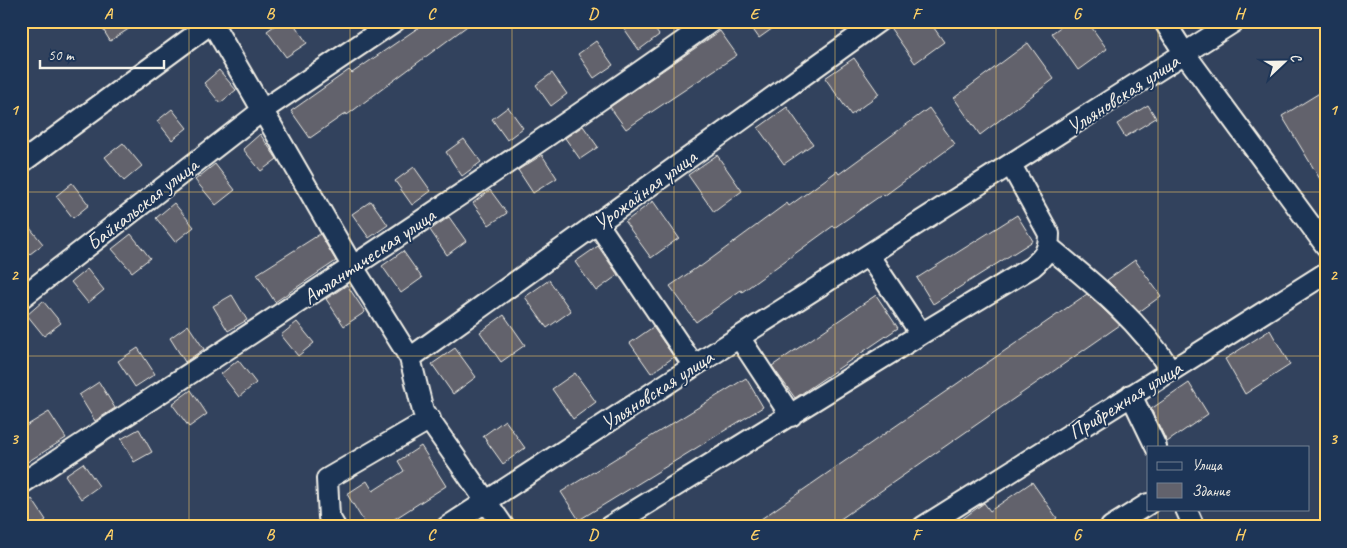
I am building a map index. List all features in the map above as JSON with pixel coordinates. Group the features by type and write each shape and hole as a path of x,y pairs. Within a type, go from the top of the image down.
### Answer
{"street":[{"name":"Байкальская улица","path":"21,298 263,110 395,21"},
{"name":"Атлантическая улица","path":"21,484 353,267 625,84 712,21"},
{"name":"Урожайная улица","path":"410,358 879,21"},
{"path":"1164,21 1185,54 1326,246"},
{"name":"Ульяновская улица","path":"448,527 739,337 1011,166 1235,21"},
{"path":"21,163 212,22 353,267 410,358 423,411 504,527"},
{"path":"609,527 1032,267 1042,259 1049,247 1049,234 1011,166"},
{"path":"598,224 694,366"},
{"path":"1049,247 1137,325 1157,348 1171,371"},
{"path":"869,256 921,334"},
{"name":"Прибрежная улица","path":"924,527 1326,273"},
{"path":"739,337 790,416"},
{"path":"1131,396 1156,446"},
{"path":"335,527 329,517 327,479 430,419"},
{"path":"1111,527 1147,505"},
{"path":"1186,510 1194,527"}],"building":[{"path":"98,21 141,21 110,41"},
{"path":"281,21 292,21 307,43 286,57 267,31"},
{"path":"428,21 474,21 347,115 346,113 310,138 291,111 349,70 352,73"},
{"path":"619,21 649,21 659,35 639,50"},
{"path":"747,21 783,21 759,38"},
{"path":"897,21 929,21 944,42 915,63 889,26"},
{"path":"1069,21 1087,21 1107,49 1078,70 1052,33"},
{"path":"720,31 737,55 626,129 610,107"},
{"path":"596,41 613,65 594,78 578,54"},
{"path":"1028,43 1054,79 980,135 954,98"},
{"path":"854,58 879,94 851,115 825,78"},
{"path":"219,70 236,90 220,103 204,83"},
{"path":"552,73 567,94 551,106 536,85"},
{"path":"1326,89 1326,189 1282,116"},
{"path":"1148,105 1156,118 1125,137 1117,124"},
{"path":"508,107 523,128 507,140 492,119"},
{"path":"787,107 813,144 784,164 758,128"},
{"path":"929,108 955,144 884,196 883,194 834,228 833,226 742,292 741,290 696,322 670,286 700,267 787,203 789,206 837,171 839,174"},
{"path":"172,109 187,128 172,140 157,121"},
{"path":"583,126 598,147 580,159 565,138"},
{"path":"260,134 277,159 261,171 243,149"},
{"path":"464,139 481,162 462,176 446,152"},
{"path":"123,143 142,166 124,181 105,157"},
{"path":"542,155 557,178 533,193 518,170"},
{"path":"717,155 742,191 714,212 688,175"},
{"path":"215,164 235,190 216,205 195,180"},
{"path":"414,167 431,191 412,205 395,181"},
{"path":"72,183 89,205 73,218 56,196"},
{"path":"490,190 507,213 489,225 473,203"},
{"path":"371,201 388,225 369,238 352,214"},
{"path":"653,201 679,238 651,258 625,222"},
{"path":"174,203 194,227 175,242 156,218"},
{"path":"1017,215 1033,241 933,304 917,278"},
{"path":"21,217 43,244 21,261"},
{"path":"449,217 466,241 447,255 430,230"},
{"path":"131,234 150,258 132,272 112,249"},
{"path":"320,234 336,261 275,302 257,274"},
{"path":"598,246 618,275 596,291 575,262"},
{"path":"403,251 422,278 401,293 382,266"},
{"path":"1135,260 1161,296 1139,312 1107,280"},
{"path":"87,269 104,290 88,303 71,282"},
{"path":"549,280 571,311 547,328 525,297"},
{"path":"347,285 365,312 344,326 326,299"},
{"path":"1087,294 1120,325 829,527 767,527 761,519"},
{"path":"232,295 247,320 228,331 213,306"},
{"path":"876,295 898,328 795,398 772,366"},
{"path":"43,301 61,323 44,336 27,315"},
{"path":"504,315 525,345 501,362 480,332"},
{"path":"297,322 314,343 298,356 281,335"},
{"path":"188,325 204,349 185,362 170,338"},
{"path":"653,327 674,357 651,373 630,343"},
{"path":"1270,330 1290,365 1245,394 1225,359"},
{"path":"138,348 155,374 135,387 118,361"},
{"path":"455,348 476,377 453,394 432,364"},
{"path":"238,360 256,383 239,397 221,374"},
{"path":"575,373 596,402 573,419 552,389"},
{"path":"746,378 763,407 579,520 561,492"},
{"path":"99,382 115,408 95,421 79,395"},
{"path":"1189,383 1208,414 1167,442 1151,409"},
{"path":"191,390 207,414 189,427 172,404"},
{"path":"49,412 66,438 21,466 21,429"},
{"path":"505,420 525,448 503,464 483,436"},
{"path":"139,429 152,452 134,462 121,439"},
{"path":"421,446 446,486 382,527 367,527 347,494 367,481 373,491 404,471 398,461"},
{"path":"83,463 99,486 81,499 65,475"},
{"path":"1032,482 1057,518 1045,527 951,527 984,503 990,511"},
{"path":"32,499 46,520 36,527 28,527 21,518 21,507"}]}
